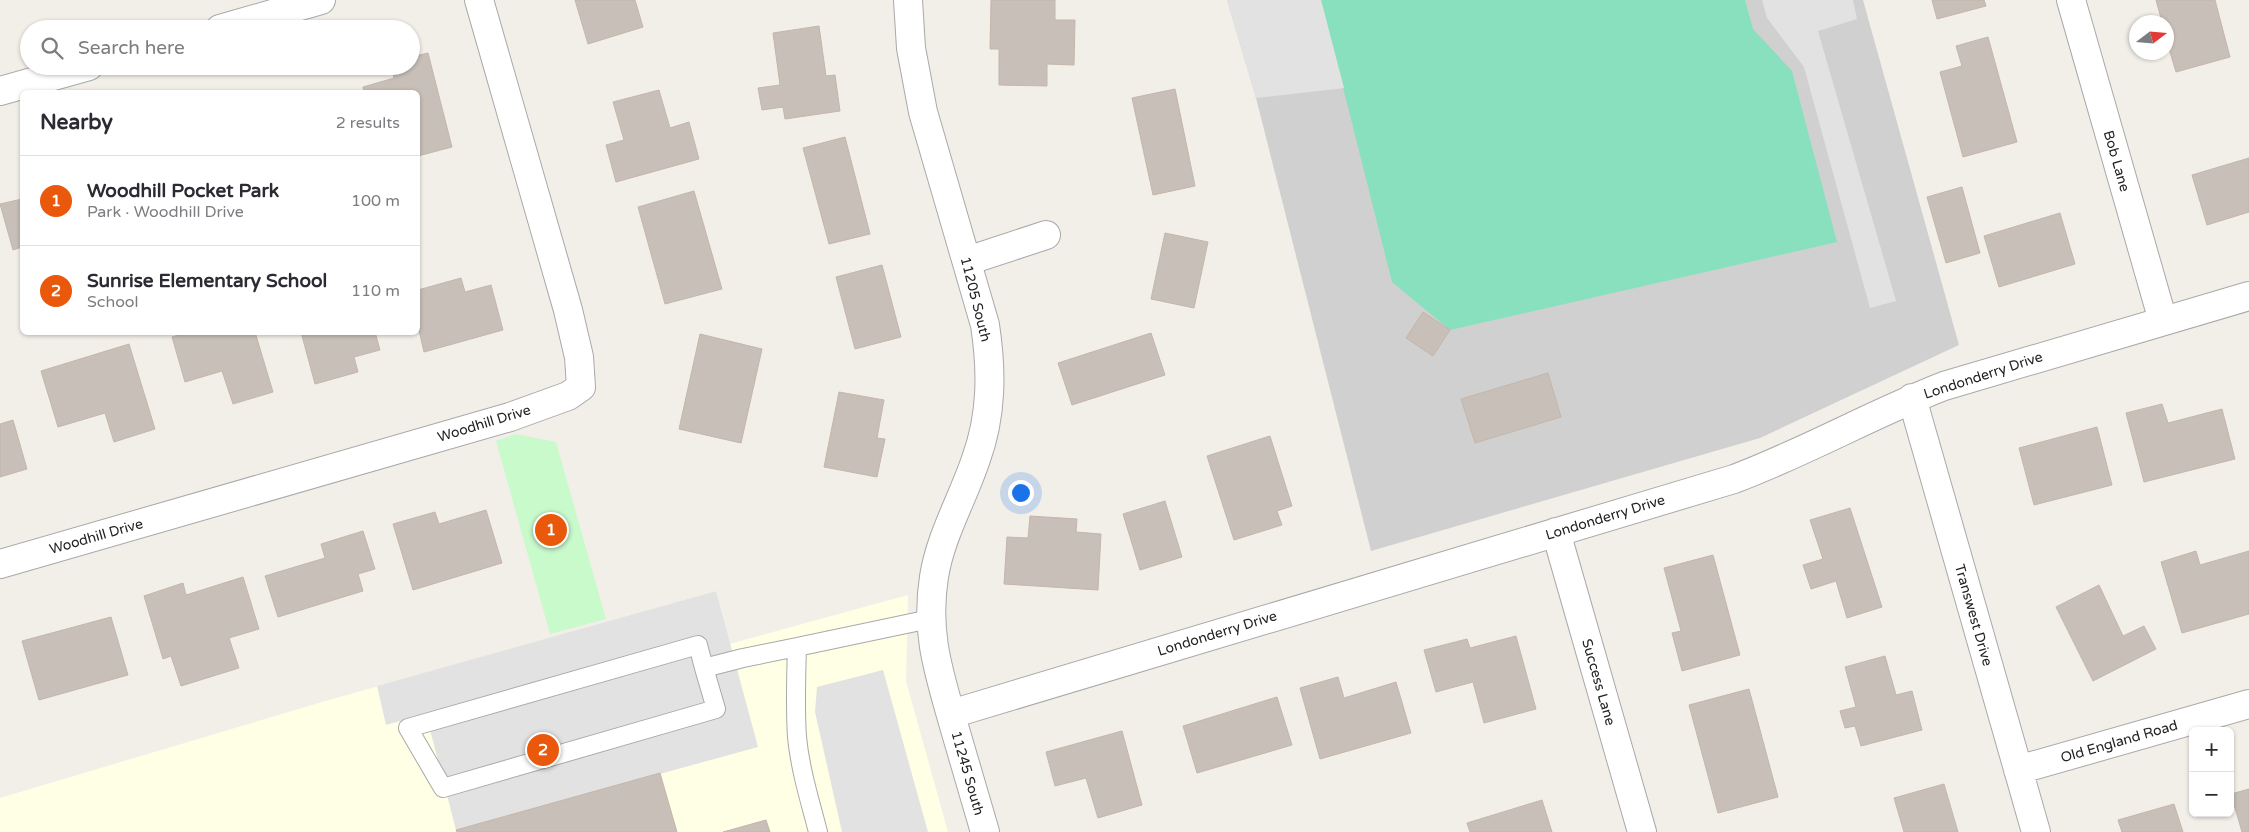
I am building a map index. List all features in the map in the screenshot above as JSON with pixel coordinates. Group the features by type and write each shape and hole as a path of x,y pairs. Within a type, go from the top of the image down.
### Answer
{"street":[{"path":"251,20 321,0"},
{"name":"Woodhill Drive","path":"0,564 510,417 568,396 581,387 579,357 568,310 479,0"},
{"name":"11205 South","path":"908,0 911,48 923,112 985,325 990,358 990,392 986,425 977,459 947,536 934,576 930,619 934,656 951,714"},
{"name":"Bob Lane","path":"2071,0 2163,321"},
{"path":"0,90 56,75"},
{"path":"967,261 1046,235"},
{"name":"Londonderry Drive","path":"951,714 1734,478 1780,462 1912,398 1944,386 2249,296"},
{"name":"Transwest Drive","path":"1912,398 2036,832"},
{"name":"Success Lane","path":"1556,532 1642,832"},
{"name":"Old England Road","path":"2018,770 2249,704"},
{"name":"11245 South","path":"951,714 985,832"}],"lane":[{"path":"704,668 743,658 930,619"},
{"path":"698,645 704,668 716,709 443,788 408,728 698,645"},
{"path":"797,647 797,738 804,781 818,832"}],"shaded area":[{"path":"1227,0 1863,0 1959,345 1760,438 1371,551 1256,98"},
{"path":"1227,0 1321,0 1344,88 1256,98"},
{"path":"1762,0 1853,0 1857,19 1818,31 1896,301 1870,308 1804,67 1767,18"},
{"path":"716,591 729,644 908,595 906,681 948,832 0,832 0,798 322,702"},
{"path":"716,591 758,747 456,830 426,714 386,725 377,686"},
{"path":"883,670 928,832 842,832 815,712 817,687"}],"green space":[{"path":"1321,0 1745,0 1753,29 1792,71 1837,242 1450,330 1392,282"},
{"path":"516,434 556,442 606,619 550,634 496,441"}],"building":[{"path":"575,0 635,0 643,27 588,44"},
{"path":"991,0 1055,0 1055,20 1075,20 1074,65 1047,64 1047,86 999,85 999,49 990,49"},
{"path":"1932,0 1984,0 1986,6 1937,19"},
{"path":"2156,0 2215,0 2230,57 2176,72 2172,60 2174,60 2174,15 2160,15"},
{"path":"819,26 826,76 835,75 840,111 785,119 783,107 762,110 758,88 780,85 773,33"},
{"path":"1988,37 2017,142 1963,157 1940,72 1962,66 1956,46"},
{"path":"428,53 452,147 420,155 420,90 364,90 363,87 394,78 393,75 420,75 420,55"},
{"path":"1175,89 1195,186 1153,195 1132,98"},
{"path":"659,90 670,128 689,122 699,159 616,182 606,145 624,140 613,102"},
{"path":"845,137 870,234 829,244 803,148"},
{"path":"2249,158 2249,212 2207,225 2192,175"},
{"path":"1962,187 1980,253 1946,263 1927,197"},
{"path":"694,191 722,289 665,304 638,207"},
{"path":"20,199 20,248 13,250 0,204"},
{"path":"2060,213 2075,264 1999,287 1984,236"},
{"path":"1165,233 1208,242 1194,308 1151,299"},
{"path":"882,265 901,337 855,349 836,277"},
{"path":"461,278 465,292 491,285 503,330 424,352 420,335 420,289"},
{"path":"1423,312 1450,330 1433,356 1406,338"},
{"path":"1151,333 1165,375 1072,405 1058,363"},
{"path":"700,334 762,349 741,443 679,429"},
{"path":"178,335 256,335 273,392 233,404 222,371 185,382 172,337"},
{"path":"302,335 376,335 380,350 354,357 358,372 315,384"},
{"path":"129,344 155,429 114,442 105,413 58,427 41,371"},
{"path":"1548,373 1561,417 1475,443 1461,399"},
{"path":"839,392 884,400 877,438 885,439 877,477 824,467"},
{"path":"2162,404 2168,423 2222,409 2235,459 2144,482 2126,413"},
{"path":"13,420 27,469 0,477 0,424"},
{"path":"2097,427 2112,485 2034,505 2019,448"},
{"path":"1270,436 1292,506 1277,511 1282,525 1234,540 1207,456"},
{"path":"1165,501 1182,557 1140,570 1123,514"},
{"path":"1850,508 1882,607 1847,618 1836,581 1811,589 1803,565 1823,559 1810,520"},
{"path":"486,510 502,563 413,590 393,524 435,512 439,524"},
{"path":"1030,516 1077,519 1076,532 1101,534 1098,590 1004,584 1007,537 1028,538"},
{"path":"363,531 375,569 358,574 363,591 278,617 265,576 325,558 321,544"},
{"path":"2196,551 2200,565 2249,551 2249,614 2182,633 2161,562"},
{"path":"1713,555 1740,655 1682,671 1672,633 1681,631 1664,568"},
{"path":"243,577 259,629 229,638 239,668 181,686 171,656 163,659 144,596 183,583 186,595"},
{"path":"2099,585 2123,636 2144,626 2156,649 2093,681 2056,607"},
{"path":"111,617 128,675 39,700 22,641"},
{"path":"1516,636 1536,709 1484,723 1473,682 1436,692 1424,650 1467,639 1470,648"},
{"path":"1885,656 1896,695 1912,691 1922,730 1861,746 1855,726 1845,728 1840,711 1856,707 1845,667"},
{"path":"1338,677 1344,698 1396,682 1411,733 1320,759 1300,688"},
{"path":"1749,689 1778,797 1718,813 1689,705"},
{"path":"1277,697 1292,745 1197,773 1183,726"},
{"path":"1122,731 1142,805 1098,818 1086,778 1055,786 1046,752"},
{"path":"660,773 677,832 457,832 456,830"},
{"path":"1944,784 1958,832 1904,832 1894,798"},
{"path":"2249,789 2249,832 2242,832 2234,804 2234,793"},
{"path":"1542,800 1552,832 1470,832 1467,823"},
{"path":"2174,804 2183,832 2122,832 2118,820"},
{"path":"766,820 770,832 723,832"}],"place":[{"name":"Woodhill Pocket Park","path":"551,530"},
{"name":"Sunrise Elementary School","path":"543,750"}]}
